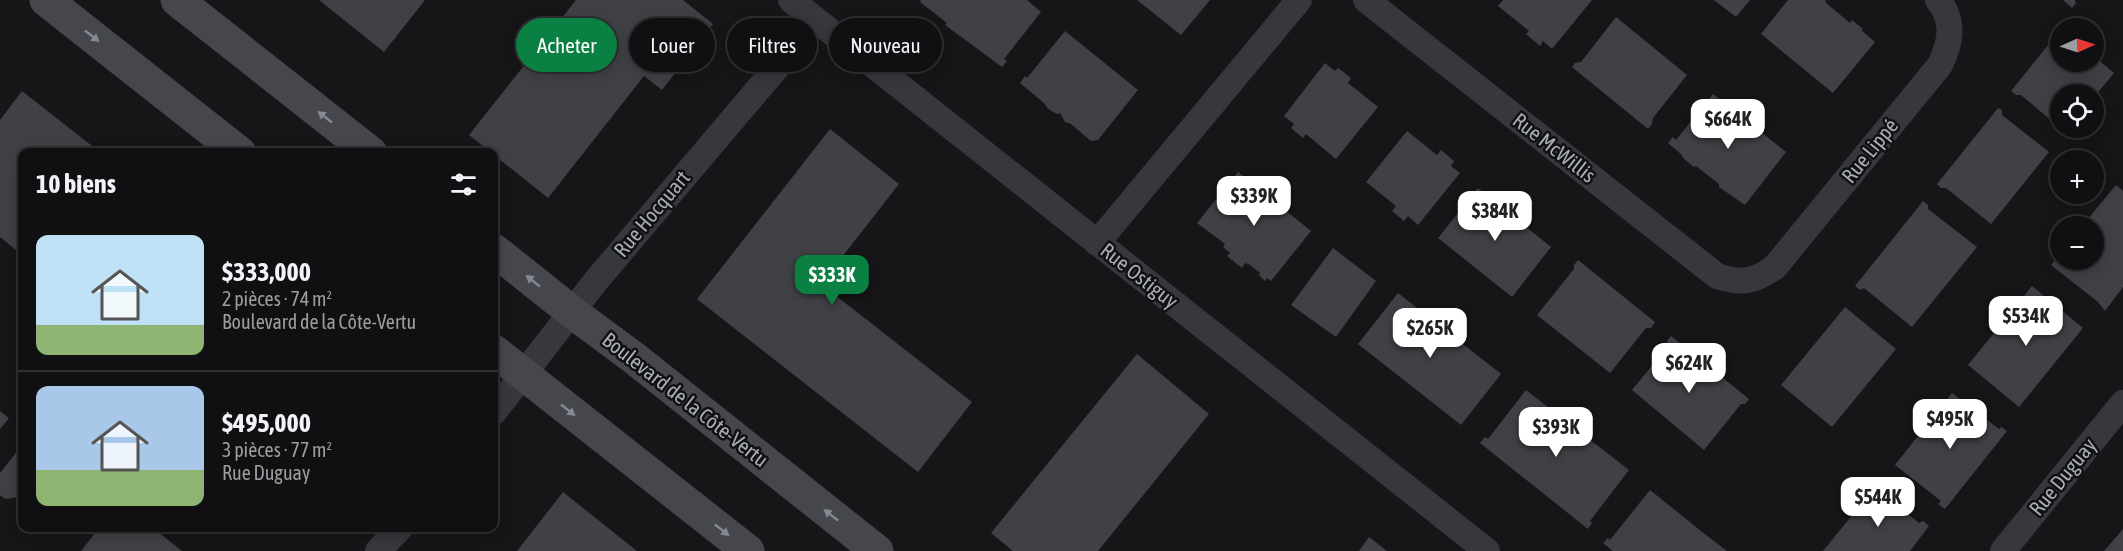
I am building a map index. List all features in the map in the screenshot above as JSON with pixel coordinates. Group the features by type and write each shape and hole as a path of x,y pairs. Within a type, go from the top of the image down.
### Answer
{"main road":[{"path":"46,0 234,148"},
{"path":"177,0 364,148"},
{"name":"Boulevard de la Côte-Vertu","path":"498,253 877,551"},
{"path":"498,354 748,551"}],"street":[{"name":"Rue Ostiguy","path":"791,0 812,18"},
{"path":"1097,243 1299,0"},
{"name":"Rue McWillis","path":"1366,0 1717,276 1732,281 1748,281"},
{"name":"Rue Lippé","path":"1748,281 1761,277 1774,267 1940,65 1949,45 1950,24 1938,0"},
{"name":"Rue Ostiguy","path":"817,22 1487,551"},
{"name":"Rue Hocquart","path":"498,407 603,273 773,72"},
{"name":"Rue Duguay","path":"2003,551 2123,403"},
{"path":"378,551 396,532"}],"building":[{"path":"319,0 425,0 384,52"},
{"path":"576,0 683,0 706,18 629,18 629,72 676,72 662,90 644,76 548,198 498,158 498,148 485,148 469,135 519,72 617,72 617,18 562,18"},
{"path":"921,0 1027,0 1041,12 1004,59 1007,61 1002,67 945,25 947,23 942,18 920,2"},
{"path":"1137,0 1210,0 1181,35"},
{"path":"1503,0 1592,0 1552,49 1543,41 1540,46 1526,34 1529,31 1498,6"},
{"path":"1714,0 1750,0 1736,17"},
{"path":"1788,0 1825,0 1850,23 1852,20 1863,29 1861,30 1875,42 1833,93 1761,34"},
{"path":"2063,0 2075,0 2076,3 2072,8"},
{"path":"1616,17 1687,75 1653,118 1648,129 1572,67 1575,63 1581,62"},
{"path":"1065,31 1138,90 1098,140 1091,141 1071,124 1065,122 1060,113 1057,114 1048,109 1020,83 1025,76 1027,78"},
{"path":"2050,43 2050,72 2104,72 2104,64 2114,73 2104,85 2050,84 2050,119 2021,95 2016,95 2011,91"},
{"path":"1325,63 1335,71 1338,68 1351,78 1348,83 1378,107 1336,159 1306,134 1303,138 1291,128 1294,124 1284,116"},
{"path":"22,91 95,148 18,148 18,252 0,237 0,120"},
{"path":"1713,94 1786,152 1745,205 1719,187 1719,184 1696,166 1694,167 1668,143 1673,137 1676,140"},
{"path":"1998,108 2002,110 2002,115 2049,152 1991,224 1946,188 1941,188 1937,184"},
{"path":"830,129 899,184 821,284 972,402 918,472 697,299"},
{"path":"1407,131 1437,155 1441,150 1454,161 1451,166 1460,173 1418,225 1408,216 1404,221 1392,211 1396,206 1366,182"},
{"path":"1238,172 1286,208 1285,210 1311,231 1271,281 1267,278 1265,281 1259,275 1260,273 1250,265 1245,263 1242,268 1227,256 1230,253 1223,247 1225,244 1197,223"},
{"path":"2116,185 2123,191 2123,287 2105,311 2098,302 2057,270 2104,270 2104,216 2090,216 2100,204 2104,204 2104,199"},
{"path":"1478,188 1551,247 1512,297 1438,238"},
{"path":"1923,201 1928,205 1928,209 1977,247 1912,327 1864,288 1860,290 1855,286"},
{"path":"1333,248 1376,281 1336,337 1291,305"},
{"path":"1578,260 1655,322 1651,328 1646,328 1610,373 1537,315 1574,269"},
{"path":"2032,286 2083,328 2019,407 1968,365"},
{"path":"1398,293 1501,374 1461,425 1358,344"},
{"path":"1845,307 1896,349 1832,427 1781,385"},
{"path":"1671,336 1749,399 1745,404 1741,404 1704,450 1632,390 1668,346 1667,341"},
{"path":"1137,354 1209,414 1098,551 1013,551 991,533"},
{"path":"1526,390 1629,470 1590,521 1592,523 1588,529 1480,443 1485,437 1488,439"},
{"path":"1952,393 1999,429 2001,427 2007,431 1945,509 1938,504 1941,501 1895,465"},
{"path":"0,411 9,418 0,429"},
{"path":"18,450 18,497 5,499 0,495 0,473"},
{"path":"1875,487 1919,523 1923,521 1929,526 1910,551 1823,551"},
{"path":"1650,490 1727,551 1613,551 1603,543 1608,538 1610,540"},
{"path":"563,492 637,551 517,551"},
{"path":"2123,529 2123,551 2104,551"},
{"path":"96,532 158,532 182,551 81,551"},
{"path":"1369,537 1387,551 1359,551"}]}
